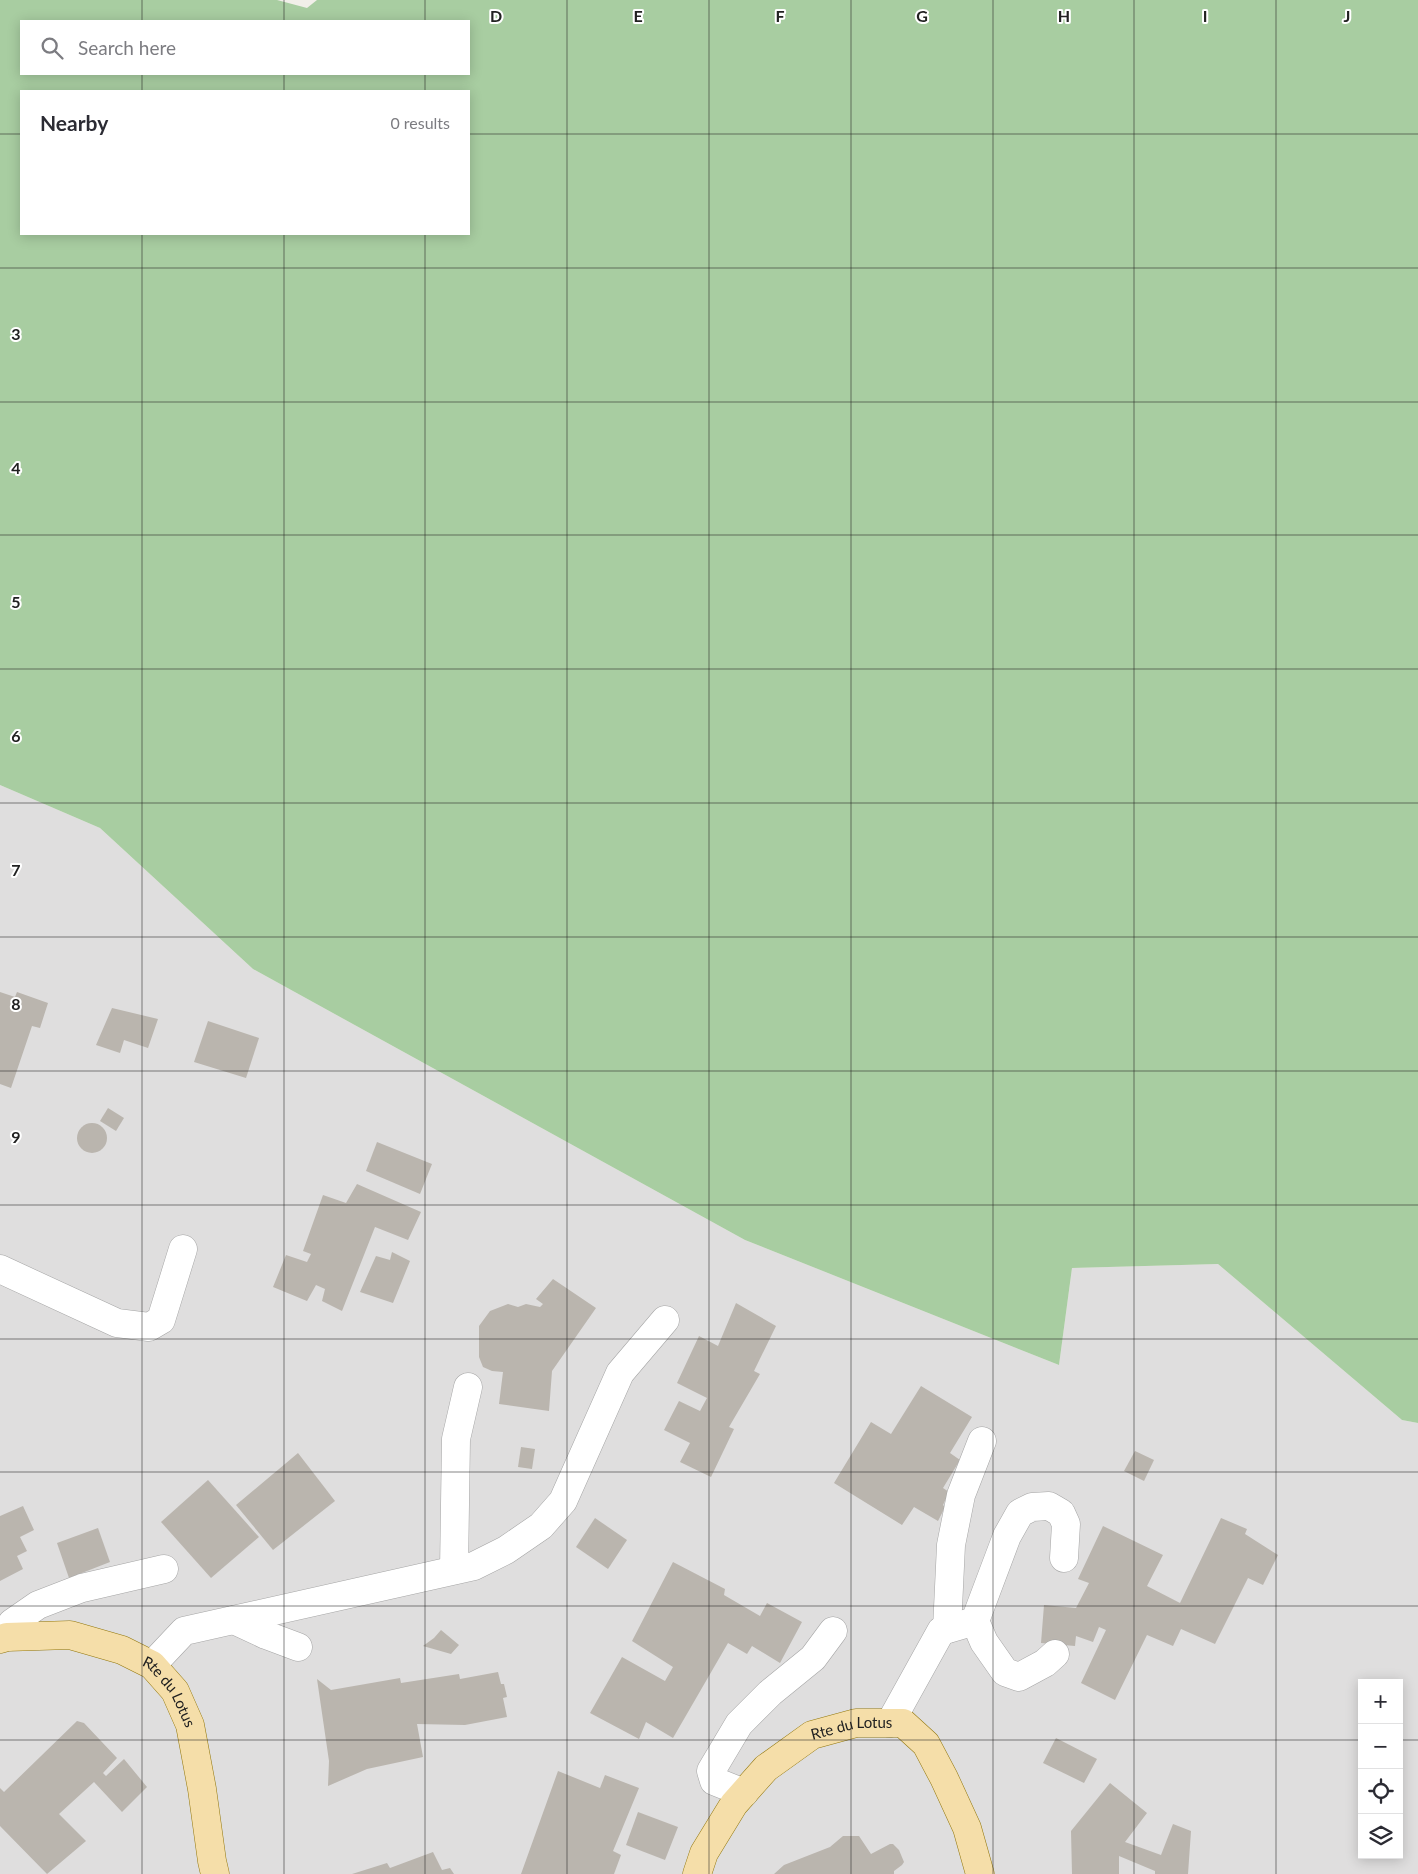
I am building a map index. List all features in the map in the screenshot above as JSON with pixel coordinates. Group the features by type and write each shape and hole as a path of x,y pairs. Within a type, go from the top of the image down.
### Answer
{"main road":[{"name":"Rte du Lotus","path":"4,1638 70,1635 122,1650 152,1664 175,1691 190,1725 215,1874"},
{"name":"Rte du Lotus","path":"697,1874 704,1853 734,1804 766,1768 812,1735 856,1723 890,1723 903,1724 926,1744 967,1828 980,1874"}],"street":[{"path":"0,1269 117,1323 149,1327 161,1320 183,1249"},
{"path":"152,1664 184,1631 478,1565 506,1550 541,1526 564,1502 620,1373 665,1320"},
{"path":"454,1570 456,1439 468,1387"},
{"path":"947,1629 951,1545 961,1495 982,1441"},
{"path":"1055,1654 1045,1663 1019,1677 1005,1672 984,1642 975,1622 1007,1536 1020,1513 1032,1507 1049,1506 1061,1513 1066,1524 1064,1558"},
{"path":"4,1638 12,1623 38,1605 82,1588 164,1568"},
{"path":"234,1620 298,1647"},
{"path":"890,1723 941,1631 975,1622"},
{"path":"744,1793 714,1781 710,1771 739,1724 770,1693 813,1658 833,1631"}],"shaded area":[{"path":"0,785 100,828 253,969 745,1240 1059,1365 1072,1268 1218,1264 1402,1420 1418,1423 1418,1874 0,1874"}],"green space":[{"path":"0,0 277,0 307,8 317,0 1418,0 1418,1423 1402,1420 1218,1264 1072,1268 1059,1365 745,1240 253,969 100,828 0,785"}],"building":[{"path":"0,992 15,997 17,992 48,1003 40,1028 32,1026 11,1088 0,1084"},
{"path":"112,1008 158,1019 148,1048 124,1040 120,1053 96,1045"},
{"path":"208,1021 259,1038 246,1078 194,1062"},
{"path":"108,1108 124,1118 116,1131 100,1121"},
{"path":"92,1123 103,1127 107,1138 103,1149 92,1153 81,1149 77,1138 81,1127"},
{"path":"377,1142 432,1164 420,1194 366,1171"},
{"path":"357,1184 421,1212 408,1240 375,1227 342,1311 322,1301 325,1289 316,1285 307,1301 273,1287 286,1255 307,1262 311,1254 303,1251 323,1195 346,1203"},
{"path":"392,1252 410,1261 393,1303 360,1292 376,1256 390,1260"},
{"path":"553,1279 596,1308 552,1371 549,1411 499,1404 503,1372 492,1371 483,1367 479,1357 479,1326 490,1311 508,1304 518,1307 526,1304 540,1307 543,1304 536,1299"},
{"path":"736,1303 776,1326 754,1371 760,1374 729,1427 734,1429 711,1477 680,1462 690,1443 664,1430 679,1401 700,1411 707,1398 677,1383 699,1336 718,1346"},
{"path":"921,1386 972,1417 950,1453 960,1460 943,1488 949,1492 943,1505 945,1507 938,1521 914,1507 902,1525 834,1483 871,1422 891,1434"},
{"path":"521,1447 535,1449 532,1469 518,1467"},
{"path":"1135,1451 1154,1460 1144,1481 1124,1471"},
{"path":"298,1453 335,1501 273,1550 236,1505"},
{"path":"208,1480 259,1537 211,1578 161,1522"},
{"path":"23,1506 34,1530 20,1537 27,1551 17,1556 23,1569 0,1581 0,1516"},
{"path":"595,1518 627,1540 608,1569 576,1547"},
{"path":"1221,1518 1247,1529 1245,1534 1278,1555 1263,1585 1248,1578 1215,1644 1181,1629 1173,1646 1147,1635 1115,1700 1081,1683 1106,1630 1099,1627 1093,1642 1076,1636 1075,1646 1041,1643 1044,1605 1076,1608 1089,1583 1078,1579 1103,1526 1163,1555 1147,1586 1180,1603"},
{"path":"98,1528 110,1562 69,1578 57,1543"},
{"path":"673,1562 725,1589 724,1595 760,1616 767,1603 802,1622 780,1663 752,1646 747,1654 728,1643 673,1738 646,1722 639,1739 590,1713 622,1657 665,1681 673,1667 632,1641"},
{"path":"441,1630 459,1645 451,1654 423,1646"},
{"path":"498,1672 501,1684 504,1684 507,1697 503,1698 507,1717 465,1725 417,1724 423,1757 367,1769 328,1786 329,1761 317,1679 331,1690 400,1678 401,1683 459,1674 460,1679"},
{"path":"77,1721 84,1723 117,1758 103,1773 106,1776 124,1759 147,1787 122,1812 94,1782 59,1814 86,1841 47,1874 0,1826 0,1788 4,1792"},
{"path":"1056,1738 1097,1759 1084,1783 1043,1763"},
{"path":"558,1771 600,1788 605,1775 639,1788 613,1851 621,1855 614,1874 521,1874"},
{"path":"1110,1783 1147,1813 1125,1842 1161,1855 1173,1824 1191,1831 1188,1874 1155,1874 1155,1871 1119,1856 1119,1874 1072,1874 1071,1831"},
{"path":"638,1812 678,1827 665,1860 626,1845"},
{"path":"843,1836 859,1836 871,1854 893,1844 899,1850 904,1862 894,1871 894,1874 774,1874 784,1865 830,1847"},
{"path":"433,1852 442,1870 450,1868 454,1874 352,1874 387,1863 390,1868"}]}
